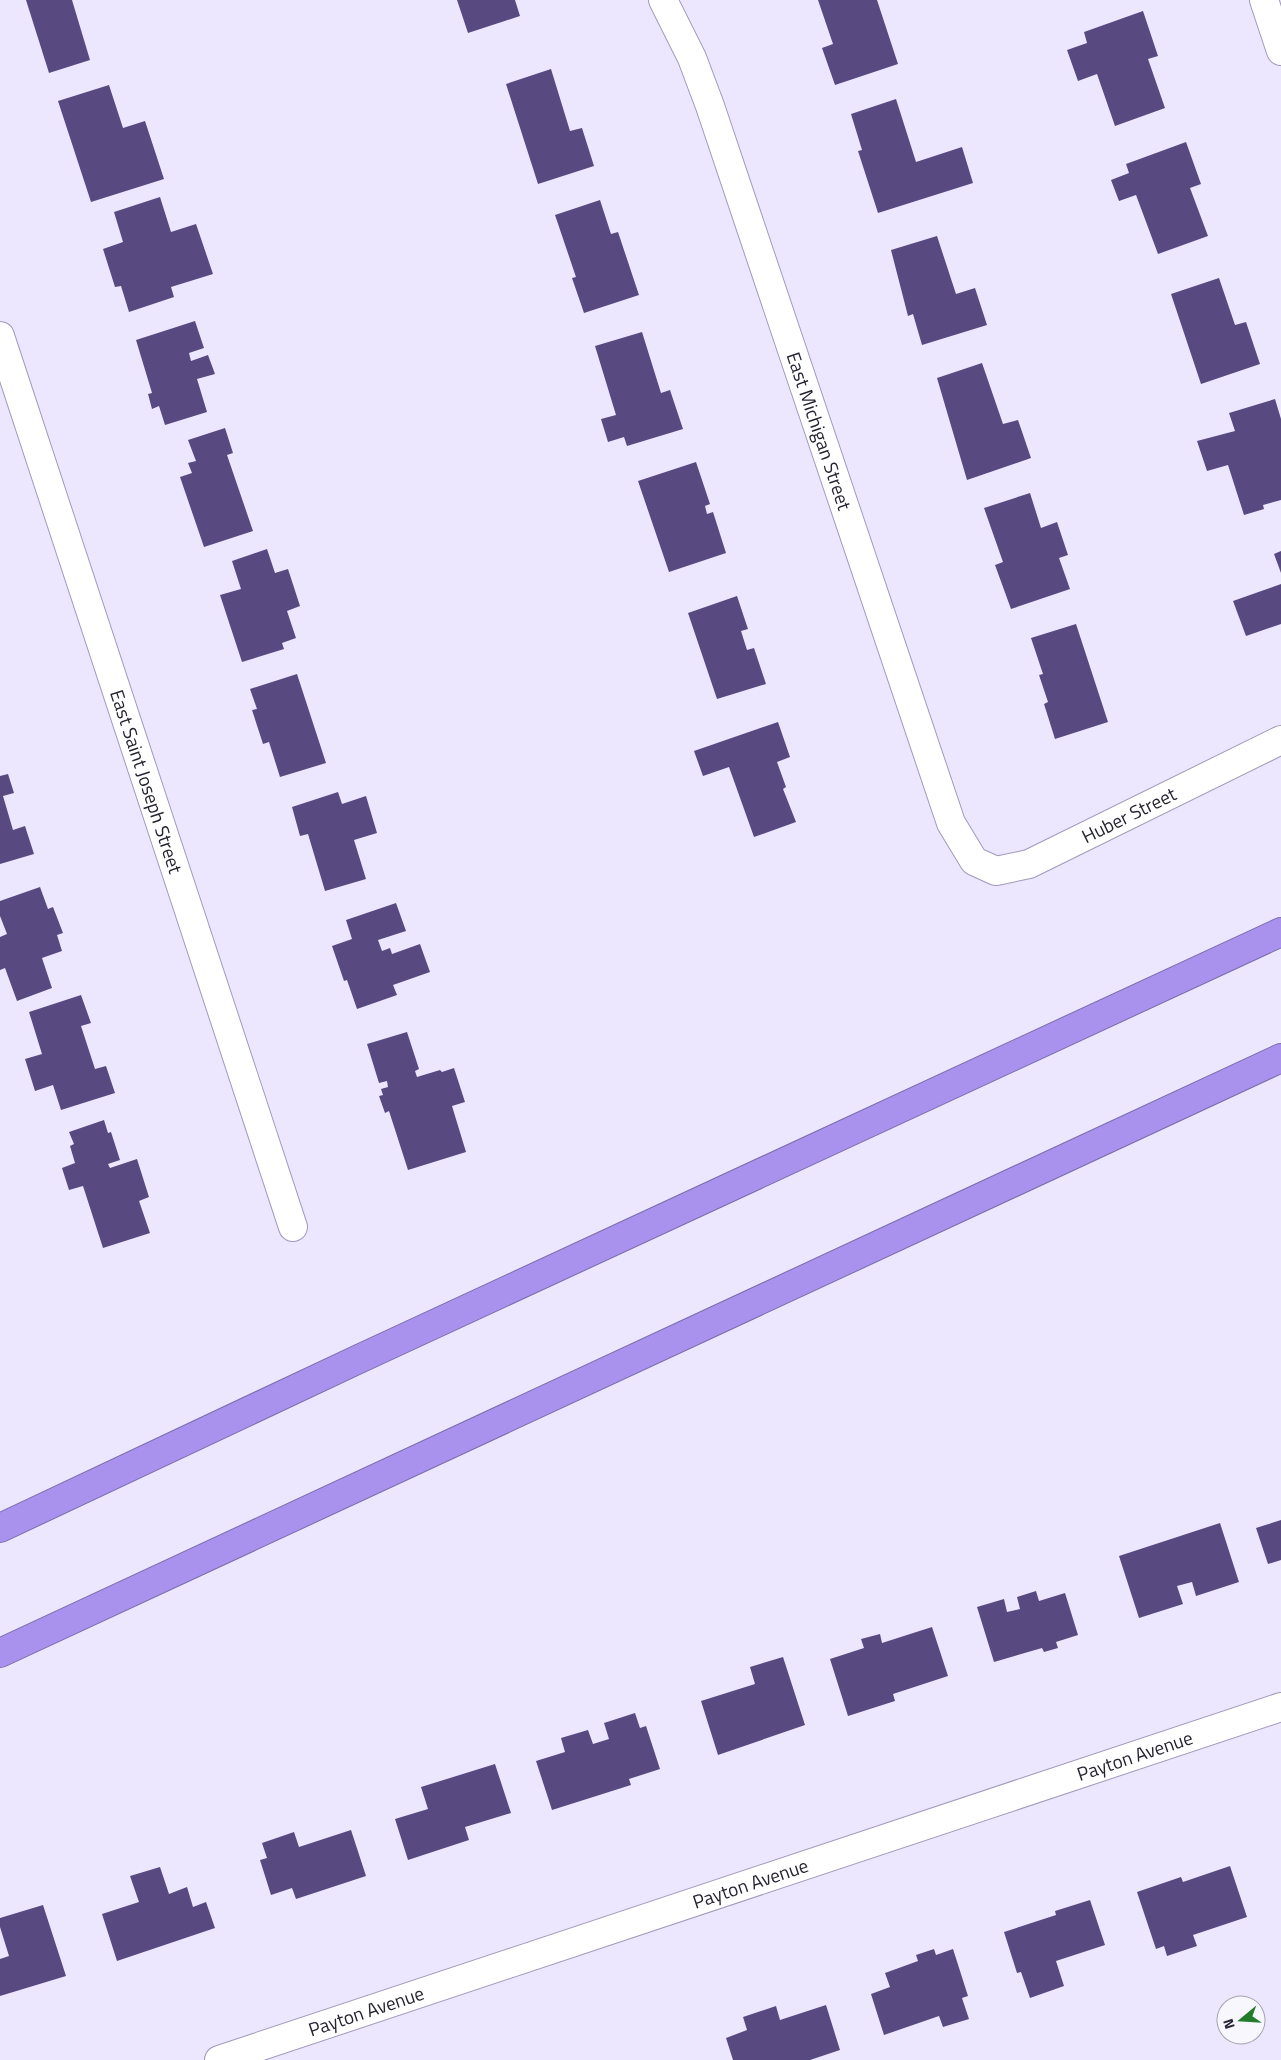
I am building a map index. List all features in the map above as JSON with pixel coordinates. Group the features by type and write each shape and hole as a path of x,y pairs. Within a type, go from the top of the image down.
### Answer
{"highway":[{"path":"0,1528 369,1354 1281,932"},
{"path":"0,1653 1281,1058"}],"street":[{"name":"East Michigan Street","path":"663,0 692,58 710,106 951,823 974,861"},
{"path":"1264,0 1281,51"},
{"name":"East Saint Joseph Street","path":"0,336 293,1227"},
{"name":"Huber Street","path":"974,861 996,871 1029,864 1281,740"},
{"name":"Payton Avenue","path":"219,2060 1281,1707"}],"building":[{"path":"26,0 72,0 90,60 49,73"},
{"path":"457,0 515,0 520,16 468,33"},
{"path":"818,0 877,0 898,64 835,85 822,48 833,44"},
{"path":"1143,11 1158,56 1148,59 1165,108 1115,126 1097,74 1078,81 1067,50 1087,43 1084,32"},
{"path":"551,69 570,131 582,128 594,166 538,184 506,84"},
{"path":"109,85 123,128 145,121 164,179 91,202 58,101"},
{"path":"896,99 916,162 962,147 973,183 878,213 858,151 862,150 851,114"},
{"path":"1186,142 1201,184 1190,188 1208,236 1158,254 1136,195 1119,201 1111,180 1129,173 1126,164"},
{"path":"160,197 171,232 196,224 213,274 171,287 174,297 129,312 121,286 115,287 103,249 123,242 114,212"},
{"path":"600,200 611,234 618,232 639,295 584,313 572,278 576,277 555,215"},
{"path":"937,236 956,294 975,288 987,325 922,345 913,314 908,316 891,250"},
{"path":"1219,278 1235,325 1246,322 1260,364 1201,384 1171,294"},
{"path":"195,321 204,348 189,353 191,361 208,355 215,374 197,379 207,412 165,425 159,406 152,409 148,394 152,393 136,340"},
{"path":"642,332 661,393 670,390 683,429 627,446 624,437 608,442 601,419 616,415 595,346"},
{"path":"982,363 1003,424 1018,420 1031,458 967,480 937,378"},
{"path":"1275,399 1281,419 1281,500 1263,505 1264,509 1244,515 1228,465 1207,471 1197,441 1235,431 1229,413"},
{"path":"225,428 233,453 227,455 253,531 204,547 180,477 192,473 188,463 196,461 188,440"},
{"path":"696,462 710,504 705,506 707,514 713,512 726,553 669,572 638,481"},
{"path":"1030,493 1041,528 1057,522 1068,555 1059,558 1070,589 1011,609 995,565 1003,562 984,508"},
{"path":"267,549 275,573 288,569 300,606 287,611 296,638 282,643 284,649 242,662 220,595 241,589 232,561"},
{"path":"1281,551 1281,573 1274,554"},
{"path":"1281,584 1281,624 1246,636 1233,601"},
{"path":"737,596 748,629 741,631 747,650 754,648 766,684 717,699 688,613"},
{"path":"1076,624 1108,722 1055,739 1044,704 1048,702 1039,675 1043,674 1031,638"},
{"path":"297,674 326,763 280,777 269,742 263,744 252,710 257,709 250,689"},
{"path":"778,722 790,757 777,762 786,787 783,789 796,822 754,837 729,767 703,776 694,751"},
{"path":"8,774 14,793 3,796 13,830 25,826 34,854 0,864 0,776"},
{"path":"338,792 342,804 366,796 377,833 354,840 366,879 325,891 308,834 300,836 292,807"},
{"path":"40,887 48,909 53,907 63,933 57,935 62,951 42,958 52,988 17,1001 5,968 0,970 0,937 7,934 0,916 0,901"},
{"path":"396,903 406,931 378,940 382,951 390,948 392,954 420,944 430,972 393,985 397,995 357,1009 347,980 344,981 332,946 352,939 346,920"},
{"path":"81,995 91,1023 81,1026 95,1069 106,1066 115,1093 61,1110 53,1085 35,1091 25,1059 42,1054 29,1012"},
{"path":"407,1032 419,1069 415,1071 417,1077 454,1068 465,1102 452,1106 466,1152 408,1170 389,1111 385,1113 379,1096 383,1095 381,1089 388,1087 387,1081 379,1083 367,1044"},
{"path":"104,1120 108,1133 111,1132 120,1160 108,1164 110,1168 137,1159 149,1197 139,1201 150,1233 103,1248 83,1186 69,1190 62,1168 75,1163 70,1146 74,1144 69,1132"},
{"path":"1281,1520 1281,1560 1268,1564 1256,1528"},
{"path":"1220,1523 1239,1582 1196,1596 1192,1582 1177,1586 1183,1604 1139,1618 1119,1556"},
{"path":"1036,1591 1039,1601 1065,1593 1078,1635 1056,1642 1058,1648 1044,1652 1042,1648 994,1662 977,1607 1004,1599 1007,1612 1020,1609 1017,1597"},
{"path":"932,1627 948,1676 893,1694 895,1701 848,1716 830,1659 864,1648 861,1639 880,1634 882,1643"},
{"path":"783,1657 805,1725 718,1755 701,1701 755,1684 750,1667"},
{"path":"635,1713 640,1728 646,1726 660,1769 629,1779 631,1785 552,1810 536,1761 565,1752 561,1738 588,1730 593,1744 609,1739 604,1723"},
{"path":"495,1764 511,1813 465,1827 469,1840 408,1860 395,1819 428,1809 421,1787"},
{"path":"351,1830 366,1876 296,1899 292,1888 271,1895 260,1860 267,1858 262,1843 294,1832 299,1847"},
{"path":"1230,1866 1247,1917 1193,1935 1197,1946 1167,1956 1164,1946 1156,1949 1137,1892 1181,1877 1183,1882"},
{"path":"160,1867 169,1894 187,1887 193,1907 206,1902 215,1928 117,1961 102,1914 139,1902 130,1876"},
{"path":"1090,1900 1105,1945 1056,1961 1064,1986 1030,1998 1021,1972 1017,1973 1004,1932 1056,1915 1055,1911"},
{"path":"43,1905 66,1976 0,1996 0,1959 9,1956 0,1927 0,1918"},
{"path":"934,1949 936,1955 953,1949 968,1996 962,1998 969,2019 943,2027 939,2016 884,2035 871,1994 890,1987 885,1973 918,1961 916,1955"},
{"path":"826,2005 840,2050 810,2060 733,2060 726,2038 747,2030 743,2017 776,2006 780,2020"}]}
